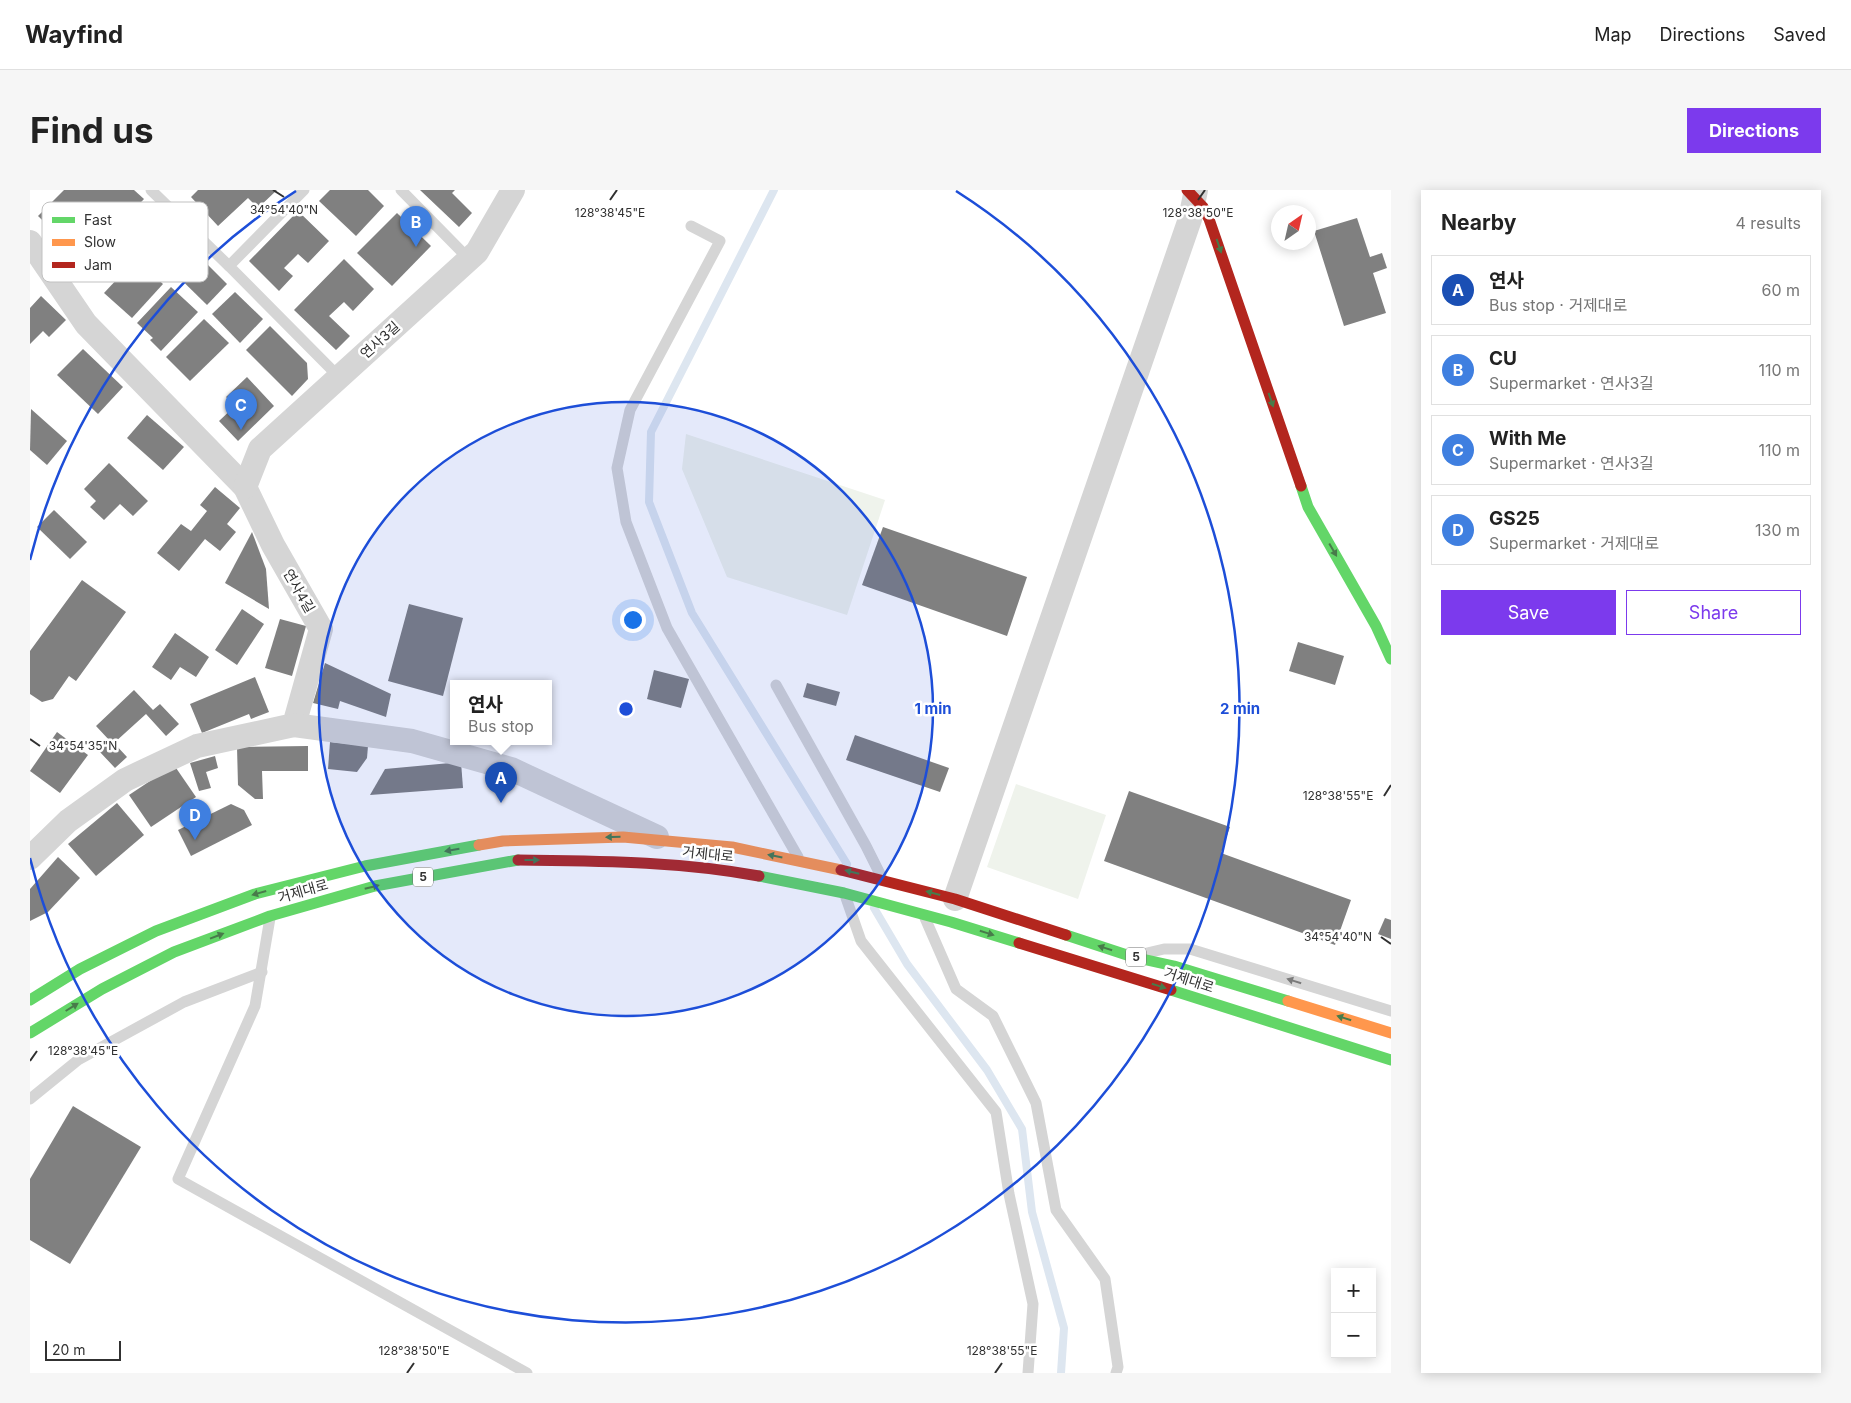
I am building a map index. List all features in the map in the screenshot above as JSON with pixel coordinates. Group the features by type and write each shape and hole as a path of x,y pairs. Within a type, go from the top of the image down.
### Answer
{"main road":[{"path":"1192,193 1209,219 1308,507 1376,626 1391,659"},
{"path":"1323,512 1334,529"},
{"name":"거제대로","path":"30,1000 80,969 156,931 273,889 365,866 502,841 623,837 732,847 822,865 883,880 955,899 1133,957 1174,966 1391,1033"},
{"name":"거제대로","path":"30,1033 102,989 174,952 270,916 375,886 512,860 635,862 731,871 844,894 923,914 1169,989 1391,1060"}],"street":[{"name":"연사3길","path":"245,487 260,449 477,252 513,190"},
{"path":"955,899 1190,219 1192,193"},
{"name":"연사4길","path":"30,242 42,260"},
{"name":"연사4길","path":"57,282 86,324 245,487 273,544 321,629 294,725"},
{"path":"30,858 68,821 125,780 196,746 294,725 412,741 511,768 666,841"}],"lane":[{"path":"151,190 163,202"},
{"path":"229,266 304,190"},
{"path":"401,190 469,259"},
{"path":"691,226 720,241 630,410 617,468 626,522 667,628 800,861"},
{"path":"208,246 340,377"},
{"path":"776,685 883,880"},
{"path":"844,894 861,942 996,1112 1009,1194 1033,1304 1028,1373"},
{"path":"923,914 956,989 993,1016 1036,1103 1056,1210 1106,1279 1118,1366 1116,1373"},
{"path":"270,916 256,1006 178,1179 527,1373"},
{"path":"1133,957 1164,949 1190,949 1391,1011"},
{"path":"30,1099 78,1060 184,1002 262,972"}],"shaded area":[{"path":"686,434 885,500 847,615 727,577 682,469"},
{"path":"1016,784 1106,815 1078,899 987,867"}],"building":[{"path":"64,190 134,190 144,199 141,202 52,202"},
{"path":"198,190 277,190 258,208 248,198 218,226 208,215 208,202 196,202 191,197"},
{"path":"330,190 368,190 384,206 356,236 319,201"},
{"path":"420,190 455,190 452,193 472,213 459,227"},
{"path":"298,211 329,241 308,263 298,254 284,268 293,276 279,291 249,261"},
{"path":"42,212 42,220 38,216"},
{"path":"397,213 431,246 392,286 357,253"},
{"path":"1357,218 1370,257 1382,253 1387,268 1373,273 1386,313 1344,326 1316,237 1316,230"},
{"path":"344,259 374,289 353,311 344,302 329,316 350,336 336,350 294,310"},
{"path":"208,265 227,284 207,305 184,282 208,282"},
{"path":"114,282 161,282 163,284 132,318 104,293"},
{"path":"171,287 198,312 161,351 150,340 153,338 137,323"},
{"path":"235,292 263,319 240,343 212,314"},
{"path":"41,296 66,320 49,337 43,331 30,344 30,308"},
{"path":"204,319 229,343 190,381 166,357"},
{"path":"270,326 307,363 308,379 292,396 246,350"},
{"path":"83,349 123,387 98,414 57,375"},
{"path":"247,377 274,406 238,441 219,421 235,406 226,397"},
{"path":"31,409 67,441 47,465 30,450"},
{"path":"147,415 184,447 163,470 127,438"},
{"path":"109,463 148,501 133,516 120,504 104,520 90,507 96,501 84,489"},
{"path":"215,487 240,508 227,524 236,532 220,551 205,539 179,571 157,553 181,524 191,531 207,511 200,505"},
{"path":"54,510 87,542 70,559 37,527"},
{"path":"883,527 1027,577 1007,636 862,585"},
{"path":"252,532 266,569 269,609 225,583"},
{"path":"82,580 126,612 76,681 69,676 53,699 42,702 30,694 30,651"},
{"path":"409,604 463,618 443,696 388,681"},
{"path":"242,609 264,624 237,665 215,650"},
{"path":"280,619 306,626 292,676 265,668"},
{"path":"175,633 209,657 196,677 180,667 171,680 152,667"},
{"path":"1298,642 1344,656 1335,685 1289,671"},
{"path":"325,663 391,694 386,717 340,701 338,709 313,703"},
{"path":"654,670 689,679 681,708 647,699"},
{"path":"255,677 269,712 251,719 249,714 202,733 190,704"},
{"path":"807,683 840,692 836,706 803,697"},
{"path":"134,690 153,710 160,704 179,724 166,736 146,714 114,743 127,757 115,768 99,751 110,741 96,726"},
{"path":"57,732 88,755 60,793 30,771"},
{"path":"855,735 949,768 940,792 846,760"},
{"path":"330,742 368,746 367,758 357,772 328,769"},
{"path":"308,746 308,771 262,771 263,799 255,799 238,785 237,747"},
{"path":"215,756 218,768 206,772 211,788 199,791 190,763"},
{"path":"461,762 463,788 370,795 385,769"},
{"path":"174,765 196,797 151,827 129,795"},
{"path":"1129,791 1230,827 1221,853 1351,900 1335,945 1104,861"},
{"path":"117,803 144,835 96,876 68,844"},
{"path":"231,804 244,810 252,825 191,856 178,830"},
{"path":"58,857 80,878 48,912 30,921 30,889"},
{"path":"1385,918 1391,920 1391,939 1378,934"},
{"path":"73,1106 141,1147 70,1264 30,1240 30,1179"}],"waterway":[{"path":"774,190 651,432 649,502 692,613 847,864"},
{"path":"874,908 907,964 987,1070 1022,1129 1032,1212 1064,1328 1061,1373"}],"traffic: fast":[{"path":"1301,486 1308,507 1376,626 1391,659"},
{"path":"30,1000 80,969 156,931 255,894 365,866 479,845"},
{"path":"30,1033 102,989 174,952 270,916 375,886 518,860"},
{"path":"759,876 844,893 951,922 1019,943"},
{"path":"1066,935 1133,957 1174,966 1288,1001"},
{"path":"1171,990 1391,1060"}],"traffic: slow":[{"path":"479,845 503,841 623,837 732,847 841,870"},
{"path":"1288,1001 1391,1033"}],"traffic: jam":[{"path":"1187,190 1203,207 1209,219 1301,486"},
{"path":"518,860 669,865 699,867 759,876"},
{"path":"841,870 955,899 1066,935"},
{"path":"1019,943 1171,990"}],"place":[{"name":"CU","path":"416,247"},
{"name":"With Me","path":"241,430"},
{"name":"연사","path":"501,803"},
{"name":"GS25","path":"195,840"}]}
